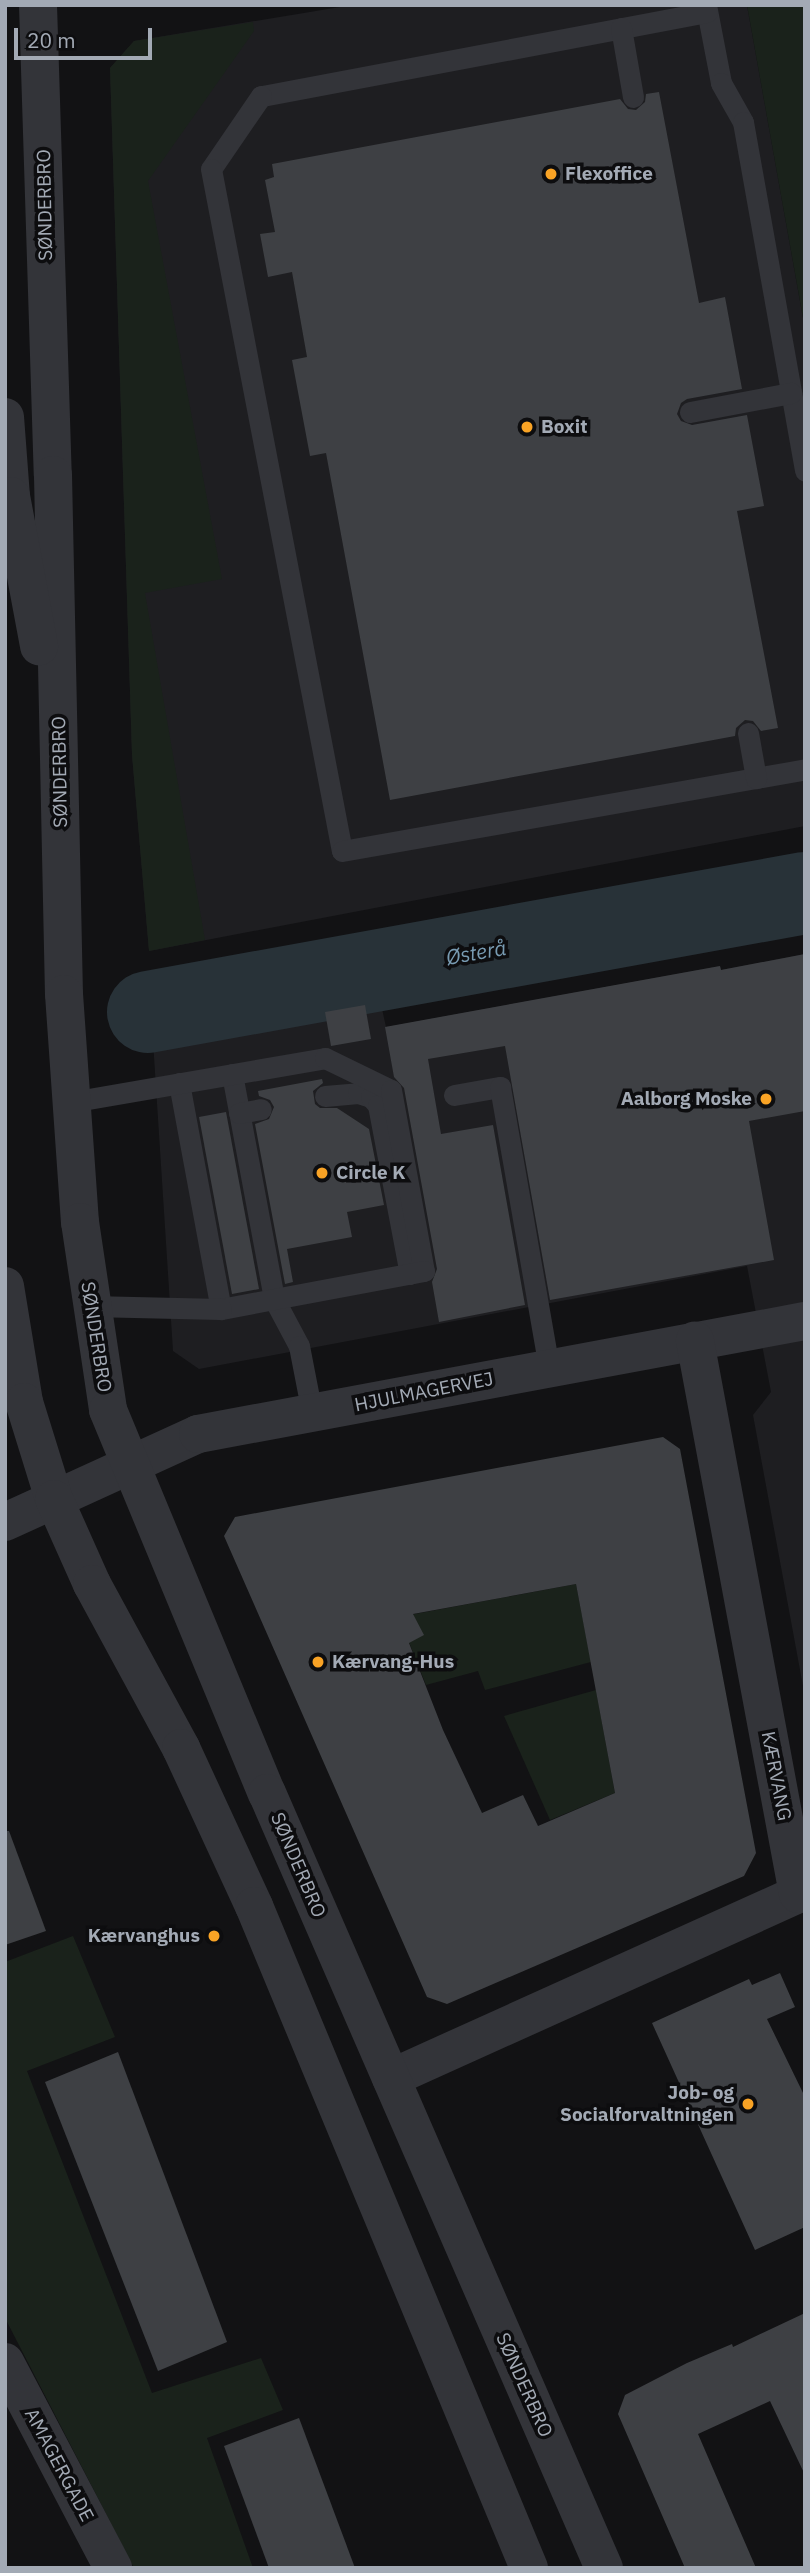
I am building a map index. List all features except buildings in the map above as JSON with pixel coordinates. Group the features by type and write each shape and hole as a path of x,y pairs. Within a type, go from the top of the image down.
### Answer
{"street":[{"path":"5,12 37,5"},
{"name":"SØNDERBRO","path":"37,5 60,765 64,994 90,1306 108,1410 267,1793 604,2568"},
{"path":"5,417 11,496 60,765"},
{"path":"5,1286 24,1402 54,1499 92,1584 181,1748 254,1906 529,2568"},
{"name":"HJULMAGERVEJ","path":"5,1522 198,1434 805,1321"},
{"name":"KÆRVANG","path":"390,2078 802,1901 695,1341"},
{"name":"AMAGERGADE","path":"5,2362 113,2568"}],"lane":[{"path":"805,471 743,122 722,83 707,8 621,28 261,96 211,169 342,851 805,769"},
{"path":"621,28 633,97"},
{"path":"690,412 791,393"},
{"path":"748,733 756,778"},
{"path":"71,1102 326,1058 391,1090 424,1271 221,1308 90,1306"},
{"path":"232,1074 275,1299 299,1346 312,1413"},
{"path":"179,1083 221,1308"},
{"path":"454,1095 500,1087 549,1368"},
{"path":"326,1096 358,1093 371,1097 378,1105 410,1274"},
{"path":"239,1113 261,1109"}],"shaded area":[{"path":"352,5 747,5 805,329 805,826 149,951 132,755 110,68 134,41"},
{"path":"747,5 805,5 805,329 767,117"},
{"path":"253,22 254,31 148,181 222,579 145,593 205,940 149,951 132,755 110,68 134,41"},
{"path":"805,954 805,1697 753,1415 771,1392 747,1266 199,1369 173,1351 153,1041 380,1000 386,1027 720,966 721,970"},
{"path":"576,1584 591,1662 485,1690 478,1671 426,1685 399,1617"},
{"path":"596,1690 615,1793 550,1820 504,1716"},
{"path":"73,1936 115,2037 27,2071 152,2393 261,2358 283,2410 207,2438 253,2568 134,2568 5,2318 5,1962"}],"waterway":[{"name":"Østerå","path":"148,1012 805,893"}],"place":[{"name":"Flexoffice","path":"551,174"},
{"name":"Boxit","path":"527,427"},
{"name":"Aalborg Moske","path":"766,1099"},
{"name":"Circle K","path":"322,1173"},
{"name":"Kærvang-Hus","path":"318,1662"},
{"name":"Kærvanghus","path":"214,1936"},
{"name":"Job- og Socialforvaltningen","path":"748,2104"}]}
